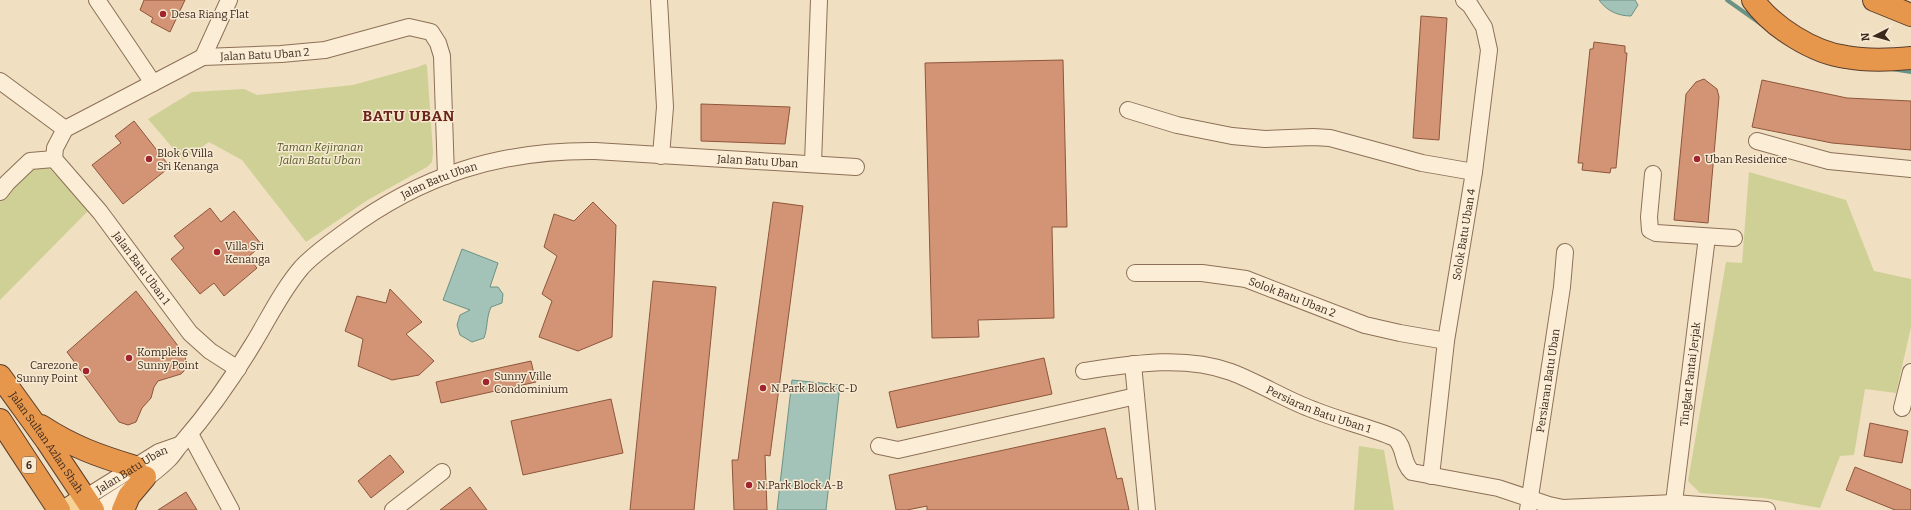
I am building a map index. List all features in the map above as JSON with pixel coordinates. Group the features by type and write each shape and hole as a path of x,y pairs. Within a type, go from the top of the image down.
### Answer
{"highway":[{"path":"1753,0 1783,31 1815,47 1845,57 1889,60 1911,58"},
{"path":"1874,0 1911,15"},
{"name":"Jalan Sultan Azlan Shah","path":"0,376 33,421 86,507"},
{"name":"6","path":"0,420 59,510"},
{"path":"33,421 63,440 93,454 140,472 123,510"}],"street":[{"path":"97,0 153,83"},
{"path":"203,57 229,0"},
{"path":"659,0 664,107 661,156"},
{"name":"Jalan Batu Uban","path":"813,163 819,0"},
{"name":"Solok Batu Uban 4","path":"1430,476 1446,341 1474,172 1489,50 1484,26 1470,5 1464,0"},
{"name":"Jalan Batu Uban 2","path":"65,129 203,57 281,54 325,50 409,28 431,32 438,43 442,56 446,176"},
{"path":"0,192 7,182 30,161 54,159 55,148 65,129 4,90"},
{"path":"1128,110 1177,125 1232,136 1265,139 1313,137 1330,138 1422,163 1474,172"},
{"path":"1757,141 1829,161 1911,169"},
{"name":"Jalan Batu Uban","path":"86,507 140,472 169,459 238,369 292,280 314,255 360,220 380,208 446,176 485,162 550,152 595,151 661,156 813,163 856,167"},
{"name":"Jalan Batu Uban 1","path":"54,159 100,212 190,333 210,351 238,369"},
{"path":"1653,174 1649,217 1650,230 1656,233 1734,238"},
{"name":"Tingkat Pantai Jerjak","path":"1673,506 1707,237"},
{"name":"Persiaran Batu Uban","path":"1529,504 1562,287 1564,252"},
{"name":"Solok Batu Uban 2","path":"1135,273 1202,273 1246,279 1365,325 1446,341"},
{"name":"Persiaran Batu Uban 1","path":"1084,371 1133,364 1175,362 1197,364 1230,372 1313,410 1395,438 1401,443 1406,467 1412,472 1498,488 1529,504 1549,505 1563,508 1673,506 1767,510"},
{"path":"1133,364 1147,510"},
{"path":"1902,408 1911,372"},
{"path":"879,446 898,450 1136,396"},
{"path":"185,439 231,510"},
{"path":"393,510 442,472"}],"green space":[{"name":"Taman Kejiranan Jalan Batu Uban","path":"425,64 427,66 433,152 432,162 427,167 366,201 306,242 242,160 209,142 183,160 148,119 192,92 244,89 257,95 353,85"},
{"path":"36,163 47,166 89,210 0,300 0,202 9,187"},
{"path":"1749,172 1846,200 1874,271 1911,279 1911,327 1896,393 1865,389 1854,455 1840,456 1820,508 1764,498 1700,493 1688,481 1726,262 1742,263"},
{"path":"1359,446 1384,450 1394,510 1354,510"}],"water":[{"path":"1599,0 1635,0 1638,5 1631,16 1626,16 1609,10"},
{"path":"462,249 498,263 490,287 498,287 503,294 502,303 491,307 484,338 472,342 460,335 457,325 460,315 470,310 443,300"},
{"path":"792,380 840,385 826,510 777,510"}],"building":[{"name":"Desa Riang Flat","path":"144,0 185,0 170,32 151,22 153,18 140,10"},
{"path":"1421,16 1447,18 1439,140 1413,138"},
{"path":"1594,42 1625,46 1625,53 1627,53 1616,168 1611,168 1610,173 1582,170 1583,163 1578,163 1590,49 1593,49"},
{"path":"1063,60 1067,227 1052,227 1054,318 978,320 979,337 932,338 925,63"},
{"name":"Uban Residence","path":"1704,79 1717,89 1719,97 1708,223 1674,220 1686,94 1696,82"},
{"path":"1762,80 1847,98 1911,101 1911,150 1832,143 1752,127"},
{"path":"701,104 790,107 785,144 701,141"},
{"name":"Blok 6 Villa Sri Kenanga","path":"134,121 170,167 123,204 92,165 121,143 115,136"},
{"path":"593,202 616,225 612,337 578,351 539,337 552,301 542,294 557,256 544,247 554,214 574,221"},
{"name":"N.Park Block C-D","path":"773,202 803,206 770,456 765,455 767,510 734,510 732,460 738,460"},
{"name":"Villa Sri Kenanga","path":"210,208 221,222 234,211 262,245 248,257 257,268 224,296 214,283 200,294 171,259 184,248 174,236"},
{"path":"653,281 716,287 694,510 630,510"},
{"path":"390,289 422,322 406,334 434,361 419,375 392,380 358,366 363,339 345,331 357,296 386,303"},
{"name":"Kompleks Sunny Point","path":"136,291 185,355 186,362 185,370 181,374 158,381 154,387 151,398 142,408 136,422 128,425 119,422 67,352"},
{"path":"1044,358 1052,394 897,428 889,392"},
{"name":"Sunny Ville Condominium","path":"531,361 536,382 441,403 436,382"},
{"path":"611,399 623,453 523,475 511,421"},
{"path":"1870,423 1908,431 1902,463 1864,456"},
{"path":"1105,428 1117,479 1122,478 1129,510 927,510 927,506 907,510 896,510 889,475"},
{"path":"390,455 404,472 371,498 358,481"},
{"path":"1855,467 1911,490 1911,510 1895,510 1846,490"},
{"path":"470,487 487,510 440,510"},
{"path":"186,492 197,510 158,510"}],"waterway":[{"path":"1727,0 1761,24"},
{"path":"1892,69 1911,72"}],"place":[{"name":"Desa Riang Flat","path":"163,14"},
{"name":"Blok 6 Villa Sri Kenanga","path":"149,159"},
{"name":"Uban Residence","path":"1697,159"},
{"name":"Villa Sri Kenanga","path":"217,252"},
{"name":"Kompleks Sunny Point","path":"129,358"},
{"name":"Carezone Sunny Point","path":"86,371"},
{"name":"Sunny Ville Condominium","path":"486,382"},
{"name":"N.Park Block C-D","path":"763,388"},
{"name":"N.Park Block A-B","path":"749,485"}],"district":[{"name":"BATU UBAN","path":"409,116"}]}
